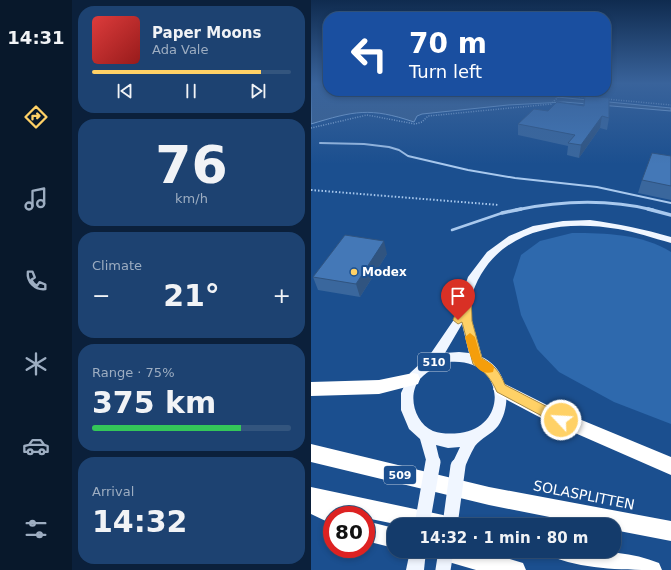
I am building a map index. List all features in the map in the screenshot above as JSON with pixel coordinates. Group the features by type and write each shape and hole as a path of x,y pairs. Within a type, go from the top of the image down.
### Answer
{"highway":[{"path":"311,389 379,388 413,379"},
{"path":"501,389 549,414 671,466"},
{"name":"SOLASPLITTEN","path":"311,453 489,496 671,531"},
{"path":"311,496 411,518"},
{"path":"311,504 323,510"},
{"path":"375,533 387,536"},
{"path":"469,558 516,570"},
{"path":"596,558 653,570"}],"main road":[{"name":"510","path":"432,362 448,341 458,320 473,278 485,260 498,246 531,230 551,224 575,222 600,222 628,226 671,240"},
{"name":"510","path":"466,297 467,321 477,360 462,357 447,357 432,362 421,369 413,379 406,394 406,410 413,426 427,437 442,442 458,442 473,438 487,428 497,416 501,402 501,389"},
{"path":"477,360 488,367 496,377 501,389"},
{"path":"423,518 433,462 427,437"},
{"name":"510","path":"451,518 458,466 473,438"},
{"path":"415,570 417,558"},
{"path":"443,570 445,558"}],"street":[{"path":"502,213 529,206 615,204 653,209 671,215"}],"lane":[{"path":"320,143 364,144 389,147 399,150 408,156 469,170 515,178 597,186 671,203"},
{"path":"452,230 502,213"}],"path":[{"path":"311,128 362,116 380,116 415,124 422,122 428,116 482,111"},
{"path":"311,190 499,205"}],"shaded area":[{"path":"311,111 454,111 422,114 417,116 414,122 385,114 362,112 339,116 311,124"},
{"path":"572,233 611,234 636,238 648,241 671,252 671,424 614,402 559,372 537,349 521,315 513,280 521,255 540,241"}],"building":[{"path":"532,111 609,111 609,118 602,116 581,145 568,143 575,135 518,124"},
{"path":"652,153 671,156 671,186 642,180"},
{"path":"345,235 384,241 356,284 313,277"}],"slow traffic":[{"path":"470,337 477,360 489,368"}],"place":[{"name":"Modex","path":"354,272"}],"route":[{"path":"458,320 466,297 467,321 470,338 477,360 488,367 496,377 501,389 561,420"}]}
